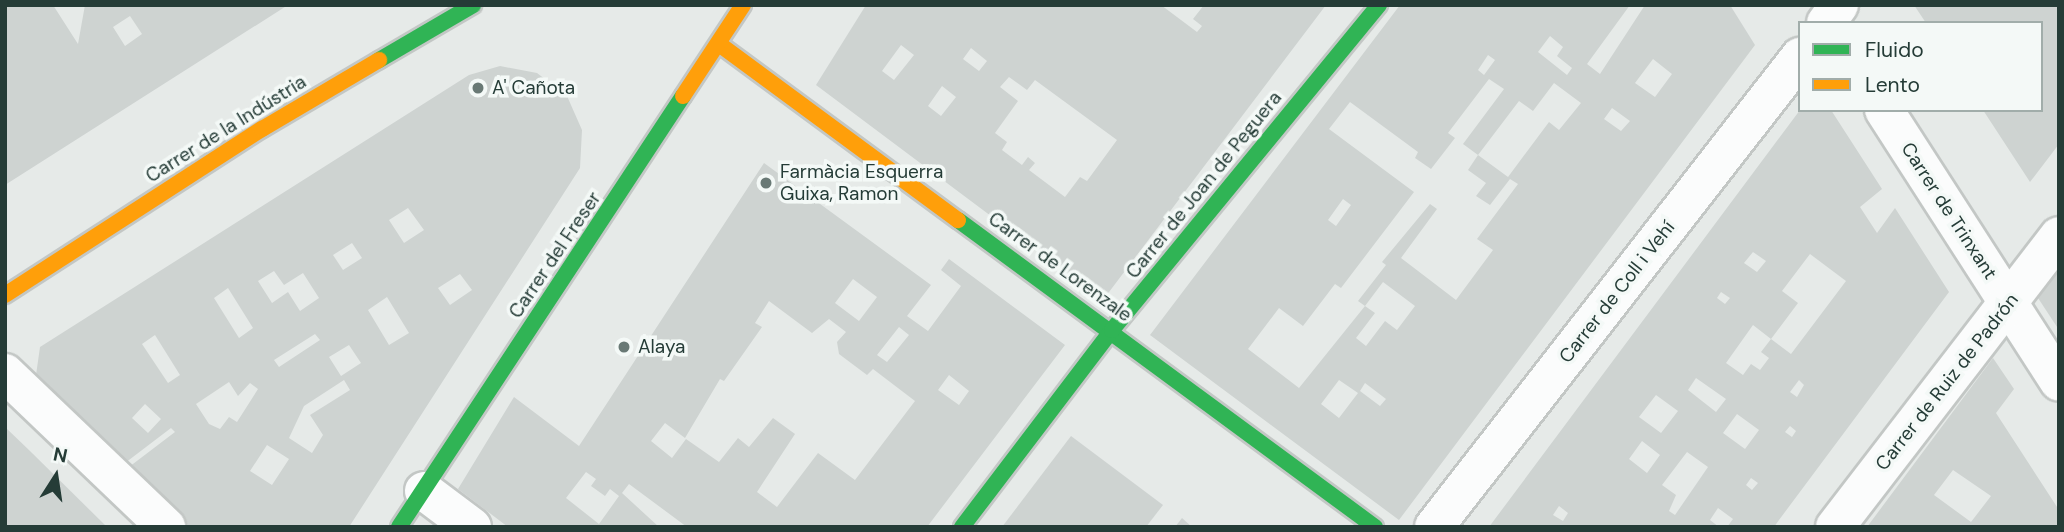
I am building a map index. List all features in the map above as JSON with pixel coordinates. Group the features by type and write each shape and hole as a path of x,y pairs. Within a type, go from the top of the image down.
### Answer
{"street":[{"name":"Carrer del Freser","path":"400,527 743,5"},
{"name":"Carrer de Joan de Peguera","path":"962,527 1112,330 1379,5"},
{"path":"1816,5 1826,21"},
{"path":"1828,21 1839,5"},
{"name":"Carrer de la Indústria","path":"5,295 262,129 465,7"},
{"name":"Carrer de Lorenzale","path":"719,44 1112,330 1375,527"},
{"name":"Carrer de Coll i Vehí","path":"1434,527 1798,60"},
{"name":"Carrer de Trinxant","path":"1885,112 2059,382"},
{"name":"Carrer de Ruiz de Padrón","path":"1835,527 2059,236"},
{"path":"5,373 166,527"},
{"path":"424,491 472,527"}],"building":[{"path":"5,5 53,5 78,44 85,5 288,5 5,185","holes":["130,16 142,34 125,46 113,27"]},
{"path":"866,5 1161,5 1197,32 1202,26 1193,19 1204,5 1326,5 1103,300 816,85","holes":["901,45 914,55 894,80 882,71","971,48 987,61 979,71 963,59","1009,77 1027,90 1035,80 1117,140 1087,181 1080,177 1065,197 1029,170 1035,163 1028,157 1022,165 1002,150 1007,142 995,133 1018,101 1000,87","942,86 956,97 941,116 928,106"]},
{"path":"1400,5 1630,5 1587,64 1600,74 1645,5 1730,5 1755,45 1399,520 1150,335","holes":["1550,36 1563,47 1557,56 1572,68 1567,75 1538,52","1488,55 1495,60 1484,75 1478,70","1653,59 1672,74 1655,97 1635,83","1489,79 1504,89 1463,144 1478,155 1468,170 1486,183 1476,196 1490,205 1510,179 1518,184 1477,239 1493,250 1456,300 1401,258 1437,209 1430,204 1382,262 1386,265 1358,301 1365,306 1299,388 1248,349 1279,308 1303,326 1335,284 1341,288 1414,192 1329,129 1350,102 1418,152 1415,158 1431,169 1455,138 1448,133","1554,83 1581,103 1559,130 1549,122 1508,177 1478,155 1519,101 1533,111","1612,108 1630,121 1621,131 1604,119","1343,199 1351,205 1336,226 1328,220","1383,282 1415,306 1397,330 1385,321 1366,346 1356,338 1375,313 1365,306","1339,380 1358,393 1339,418 1321,404","1365,383 1386,399 1380,406 1360,391"]},
{"path":"1914,5 2059,5 2059,144 2030,182 1984,112 2043,112 2043,21 1925,21"},
{"path":"500,66 537,73 567,96 582,130 580,168 349,527 190,527 129,467 175,432 171,428 125,463 36,375 40,347 469,75","holes":["408,208 424,230 404,243 389,220","352,243 362,258 343,270 333,255","274,271 284,285 303,273 319,298 300,311 288,292 272,303 258,281","460,274 472,290 450,305 438,288","228,288 253,328 239,338 214,298","387,297 409,333 389,345 368,310","315,334 320,340 279,367 274,360","155,335 180,375 168,383 142,344","349,345 361,363 341,376 329,357","344,380 350,390 310,415 323,435 312,453 289,438 304,406","229,382 238,396 250,383 258,389 237,422 229,417 220,429 209,424 196,404","145,404 161,419 148,433 132,418","267,445 289,459 272,485 250,471"]},
{"path":"1799,112 1832,112 1882,189 1860,207 1877,233 1895,208 1949,292 1774,527 1727,527 1733,519 1718,508 1710,520 1719,527 1489,527","holes":["1753,252 1766,261 1757,272 1744,263","1810,254 1846,281 1791,354 1771,339 1798,303 1782,291","1721,292 1730,298 1725,304 1717,298","1753,325 1771,339 1761,352 1769,358 1760,370 1751,364 1743,375 1726,363","1696,378 1726,399 1716,412 1688,390","1799,380 1804,385 1797,397 1790,392","1656,395 1678,411 1661,433 1639,417","1737,414 1759,430 1745,449 1723,433","1790,426 1796,431 1792,437 1785,432","1642,441 1660,455 1647,473 1629,459","1687,452 1708,467 1675,515 1669,511 1676,495 1662,485","1751,478 1758,483 1752,490 1746,485","1559,506 1568,513 1563,521 1553,515"]},
{"path":"764,163 931,285 907,316 928,331 961,286 941,270 949,259 1065,345 927,527 687,527 629,484 622,493 659,527 508,527 458,489 514,397 579,446","holes":["853,279 877,297 859,321 835,303","769,301 812,333 829,319 846,332 837,342 839,354 867,375 873,369 915,401 855,480 818,453 777,507 757,492 795,434 773,418 749,447 738,438 719,462 686,439 672,458 651,441 665,423 685,438 720,379 724,381 762,327 755,323","899,327 909,335 887,362 877,355","949,375 969,391 959,405 938,390","586,472 596,479 591,486 605,496 610,489 619,496 599,524 566,498"]},
{"path":"2059,270 2059,330 2038,298"},
{"path":"1993,358 2014,389 1996,413 2059,510 2059,527 1867,527","holes":["1953,470 1991,496 1971,522 1934,495"]},
{"path":"5,427 30,451 107,527 5,527"},
{"path":"1071,436 1163,505 1146,527 1002,527"},
{"path":"1182,518 1192,527 1175,527"}],"traffic: fast":[{"path":"379,60 473,5"},
{"path":"962,527 1112,330 1379,5"},
{"path":"399,527 683,96"},
{"path":"958,220 1375,527"}],"traffic: slow":[{"path":"683,96 743,5"},
{"path":"719,44 958,220"},
{"path":"5,295 262,129 379,60"}],"place":[{"name":"A' Cañota","path":"478,88"},
{"name":"Farmàcia Esquerra Guixa, Ramon","path":"766,183"},
{"name":"Alaya","path":"624,347"}]}
